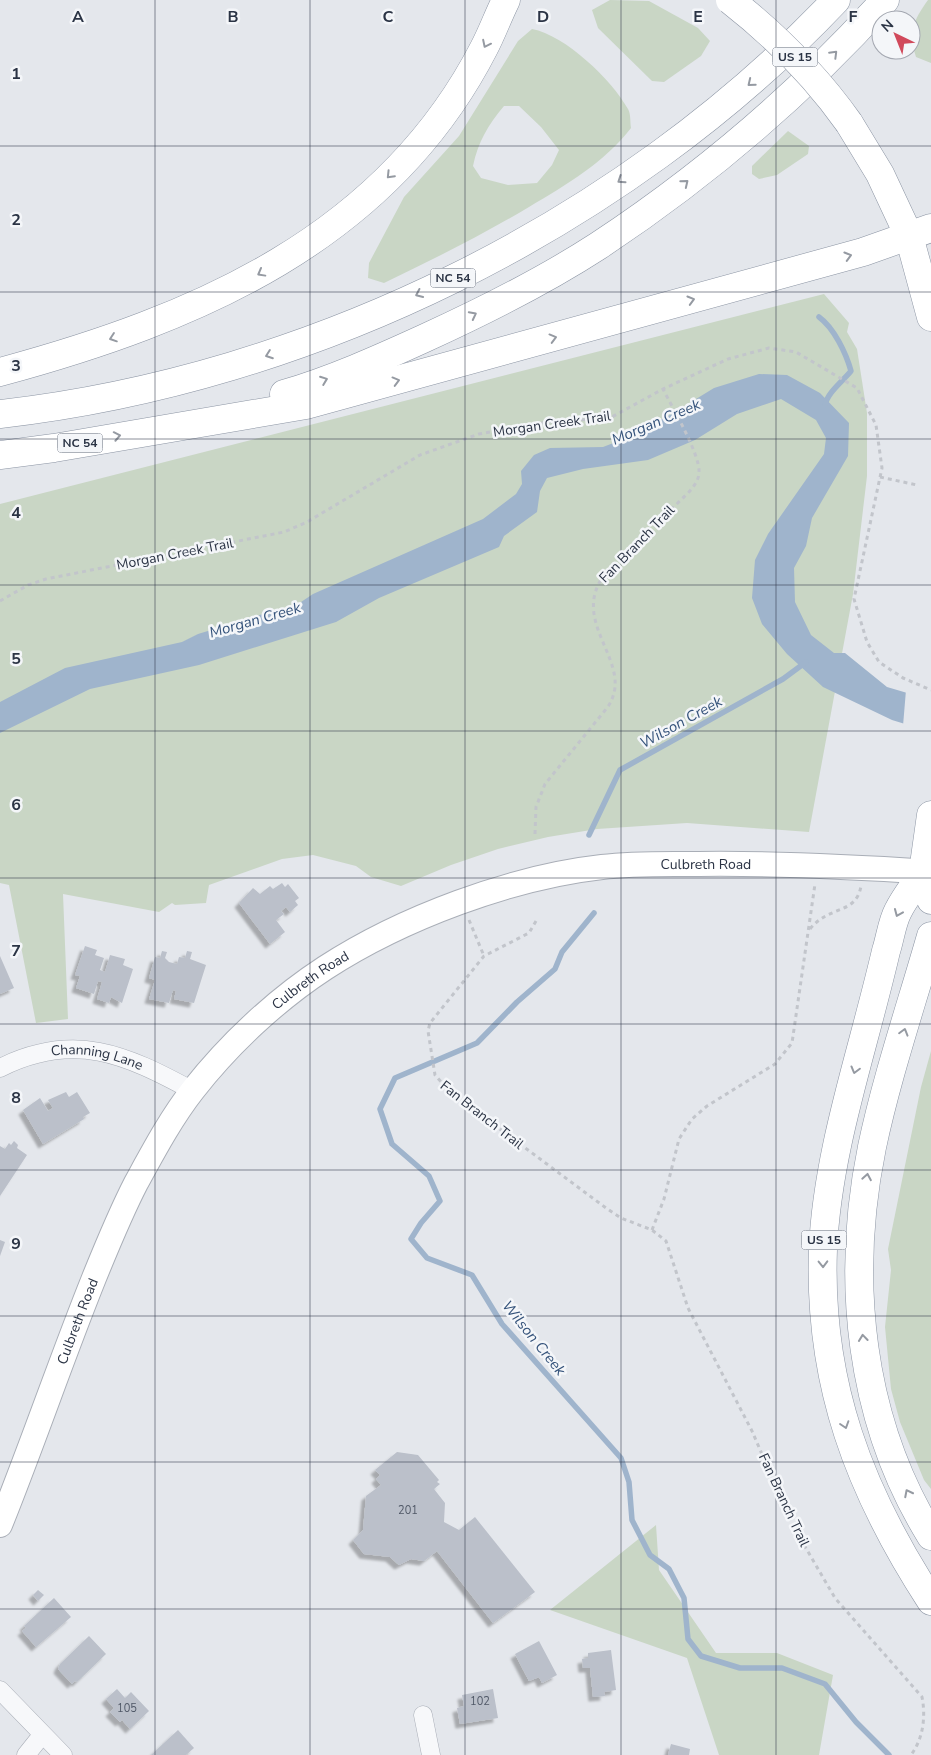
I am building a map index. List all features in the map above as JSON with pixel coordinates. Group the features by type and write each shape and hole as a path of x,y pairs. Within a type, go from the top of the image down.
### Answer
{"highway":[{"path":"0,372 67,354 187,310 239,286 287,259 336,224 377,189 418,146 457,94 484,48 506,0"},
{"name":"US 15","path":"730,0 775,36 827,92 920,232 931,317"},
{"name":"NC 54","path":"0,414 43,409 170,384 248,362 354,325 477,267 571,214 673,145 754,81 795,43 836,0"},
{"name":"NC 54","path":"0,455 54,448 160,428 301,389 386,356 518,292 598,246 674,192 807,82 885,0"},
{"path":"160,428 306,405 864,252 920,232"},
{"name":"US 15","path":"931,815 927,872 931,900"},
{"name":"US 15","path":"927,872 897,912 848,1098 831,1182 823,1248 824,1292 832,1369 841,1413 858,1465 879,1513 902,1555 931,1601"},
{"name":"US 15","path":"931,936 872,1146 865,1187 859,1255 860,1313 866,1366 878,1418 898,1472 931,1536"}],"street":[{"name":"Culbreth Road","path":"0,1525 33,1444 77,1322 116,1224 155,1150 192,1091 243,1035 274,1007 325,968 395,930 475,897 549,875 621,865 750,864 927,872"},
{"name":"Channing Lane","path":"0,1068 20,1058 51,1049 82,1048 113,1054 152,1069 192,1091"},
{"path":"0,1690 63,1755"},
{"path":"423,1715 431,1755"},
{"path":"26,1755 42,1735"}],"path":[{"name":"Morgan Creek Trail","path":"0,601 46,579 284,532 307,522 420,455 479,434 548,422 610,418 713,364 759,350 782,349 796,352 857,388 876,425 881,460 880,477 854,599 867,642 879,662 903,678 931,690"},
{"name":"Fan Branch Trail","path":"535,834 536,807 545,784 607,708 615,694 615,675 594,616 592,598 595,590 604,575 695,484 699,471 695,455 663,389"},
{"path":"880,477 917,485"},
{"path":"652,1230 664,1199 679,1139 692,1119 708,1106 775,1064 792,1042 817,866"},
{"path":"809,929 824,915 851,906 859,897"},
{"path":"469,920 484,956"},
{"name":"Fan Branch Trail","path":"536,921 529,933 484,956 434,1018 428,1031 434,1072 439,1082 450,1092 592,1199 622,1218 652,1230 666,1241 688,1308 752,1431 793,1526 830,1590 922,1697 925,1712 924,1720 911,1755"}],"green space":[{"path":"610,0 649,1 698,28 710,41 701,56 664,82 652,81 598,28 592,10"},
{"path":"928,0 931,0 931,63 921,59 921,11"},
{"path":"532,29 545,33 573,49 621,97 629,111 631,128 609,152 584,172 511,217 384,283 368,278 369,263 404,197 459,136 518,41","holes":["504,106 519,106 541,127 559,150 552,165 537,183 508,185 481,178 473,166 484,134"]},
{"path":"788,131 809,146 808,154 777,175 759,179 752,174 752,166"},
{"path":"824,294 849,323 847,332 857,349 867,413 867,476 853,594 809,832 687,823 597,829 548,837 498,849 451,865 401,886 371,877 356,866 313,855 282,859 209,885 206,903 175,905 172,903 159,912 63,894 68,1019 36,1023 9,885 0,883 0,504"},
{"path":"931,1051 931,1489 924,1480 900,1422 891,1389 885,1327 891,1270 888,1249 921,1087"},
{"path":"656,1525 659,1570 716,1653 777,1653 833,1675 819,1755 719,1755 687,1658 550,1610"}],"water":[{"name":"Morgan Creek","path":"759,374 787,375 820,393 849,423 848,456 812,518 806,546 794,568 795,602 811,635 834,653 845,653 887,687 931,700 931,732 892,720 823,687 787,654 762,624 752,598 755,560 768,534 824,454 826,438 816,420 781,399 737,414 695,440 648,460 583,469 547,478 540,491 537,512 504,536 499,547 379,598 336,622 199,665 90,689 0,733 0,702 65,668 182,642 198,634 263,614 292,608 313,594 483,519 516,494 522,484 521,471 534,455 550,448 603,447 616,442 638,428 665,418 714,388"}],"pier":[{"path":"906,690 931,697 931,734 903,726"}],"building":[{"path":"282,883 285,887 288,884 299,898 295,901 298,905 290,912 286,907 281,911 284,914 276,920 285,932 270,944 239,903 253,888 260,894 270,886 273,889"},
{"path":"85,946 97,950 95,955 104,958 100,970 105,972 110,955 125,959 123,965 133,969 122,1003 111,997 109,1003 97,999 102,982 98,981 94,994 76,988 80,976 75,975"},
{"path":"162,951 167,952 165,958 169,962 177,964 179,957 185,958 187,951 192,952 190,959 206,965 194,1003 174,999 176,991 173,990 169,1003 149,999 155,980 149,978 155,957 160,958"},
{"path":"0,956 14,988 0,994"},
{"path":"66,1092 69,1097 77,1092 90,1113 83,1117 84,1119 43,1144 23,1110 40,1098 48,1111 53,1108 48,1100"},
{"path":"14,1141 18,1145 17,1148 27,1155 0,1196 0,1146 5,1149 9,1143 11,1145"},
{"path":"0,1240 5,1242 0,1256"},
{"path":"397,1452 418,1455 439,1480 437,1482 440,1484 434,1489 445,1503 444,1522 459,1530 475,1517 535,1592 493,1623 437,1551 424,1561 411,1559 399,1565 390,1557 364,1554 353,1540 363,1530 366,1496 381,1485 376,1479 380,1475 375,1470"},
{"path":"38,1590 44,1595 38,1601 33,1595"},
{"path":"54,1598 71,1617 36,1647 22,1631 26,1628 24,1626"},
{"path":"89,1636 106,1654 77,1682 75,1681 72,1684 58,1669 60,1664"},
{"path":"539,1641 557,1675 542,1683 539,1677 529,1681 515,1654"},
{"path":"611,1650 616,1690 604,1692 605,1696 593,1697 590,1668 583,1668 582,1659 588,1658 588,1653"},
{"path":"117,1689 125,1698 131,1692 149,1711 130,1729 122,1720 120,1722 110,1712 114,1708 106,1699"},
{"path":"493,1689 498,1718 460,1724 457,1708 464,1706 462,1695"},
{"path":"178,1730 194,1748 186,1755 151,1755"},
{"path":"671,1744 690,1749 689,1755 668,1755"}],"waterway":[{"path":"819,317 839,341 851,371 832,391 825,405"},
{"name":"Wilson Creek","path":"589,835 620,770 783,679 806,662"},
{"name":"Wilson Creek","path":"594,913 562,952 555,969 517,1002 477,1043 395,1078 380,1109 392,1144 429,1176 440,1201 421,1223 411,1239 427,1258 472,1275 502,1324 621,1458 629,1482 632,1520 650,1555 669,1569 684,1598 688,1639 701,1656 740,1668 782,1668 825,1684 856,1722 889,1755"}]}
